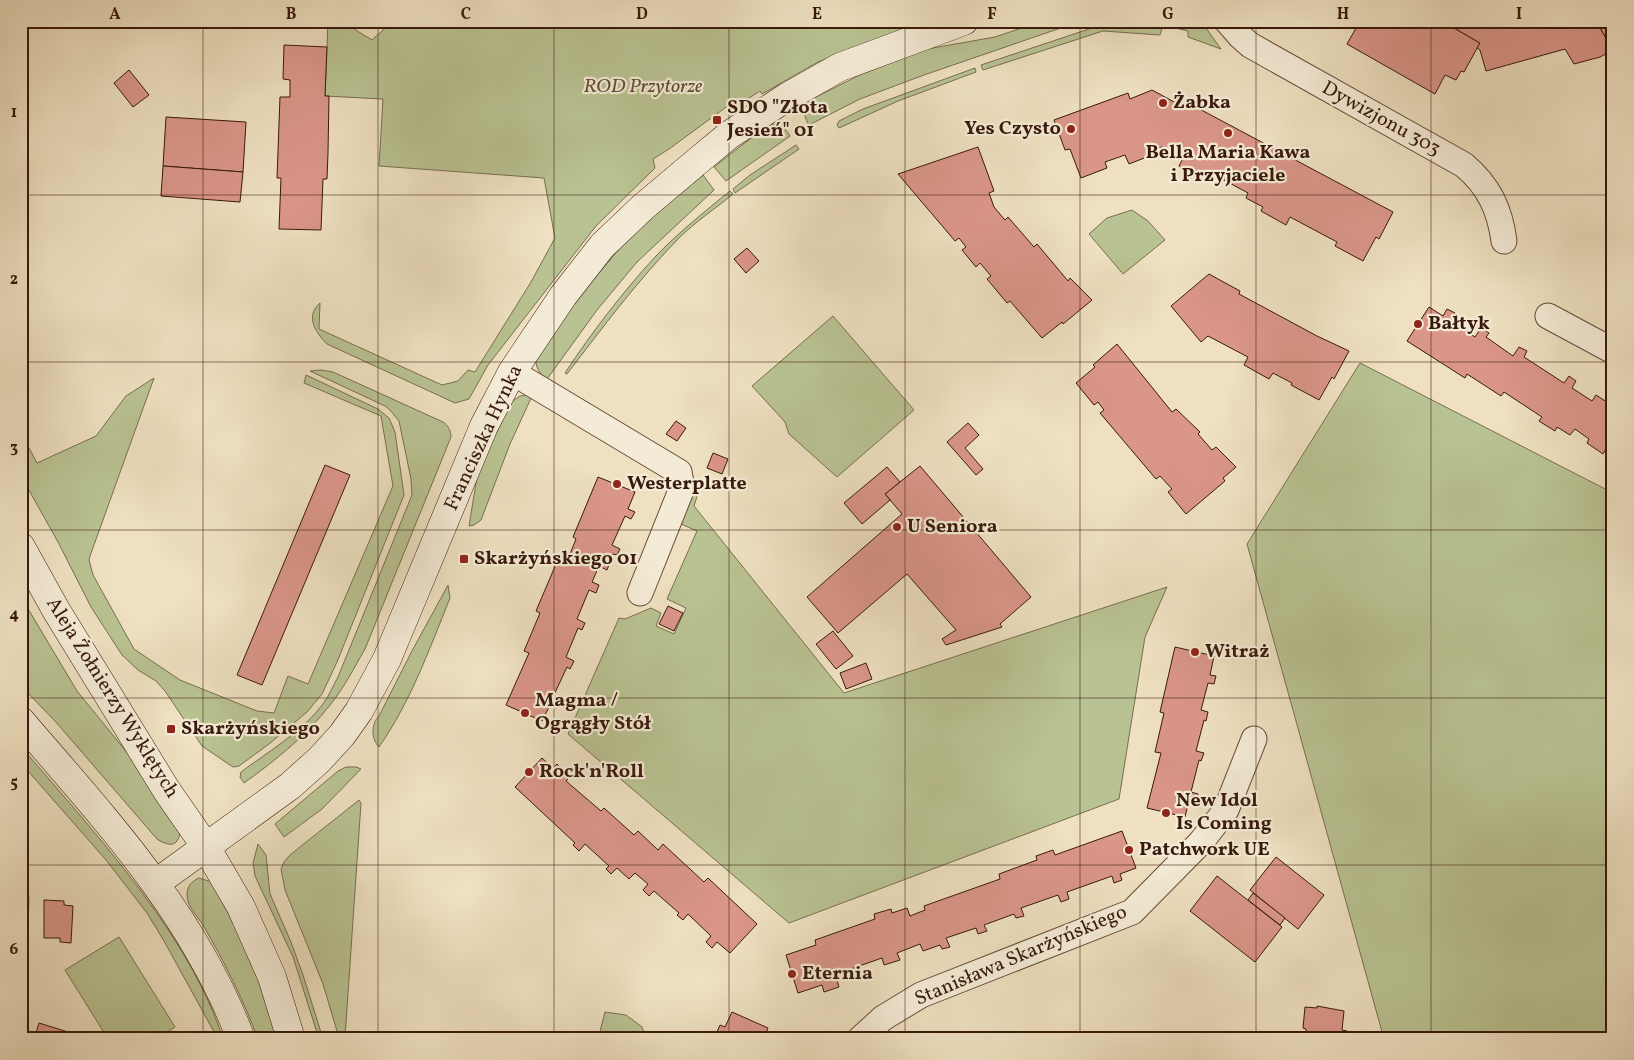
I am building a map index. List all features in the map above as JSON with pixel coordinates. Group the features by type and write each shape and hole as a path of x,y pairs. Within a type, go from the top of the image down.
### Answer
{"street":[{"name":"Franciszka Hynka","path":"156,883 290,786 319,760 360,712 387,659 484,426 512,372 563,296 602,246 643,207 729,135 787,97 840,67 964,21"},
{"name":"Dywizjonu 303","path":"1226,21 1250,45 1464,166 1484,185 1501,219 1504,241"},
{"path":"1548,316 1613,351"},
{"path":"512,372 679,472 682,488 640,594"},
{"name":"Aleja Żołnierzy Wyklętych","path":"21,548 56,610 168,791 206,847"},
{"path":"21,721 112,826 156,883 206,962 231,1014 240,1039"},
{"name":"Stanisława Skarżyńskiego","path":"860,1039 882,1018 921,995 1132,912 1201,842 1226,810 1254,739"},
{"path":"206,847 241,907 272,977 291,1039"}],"green space":[{"name":"ROD Przytorze","path":"328,21 341,21 372,40 393,21 923,21 818,62 762,94 760,91 732,109 729,105 653,159 655,168 596,226 488,365 469,399 455,403 327,344 313,324 313,313 320,303 319,329 442,385 458,381 468,370 475,372 531,282 555,238 544,178 379,166 383,99 325,96"},
{"path":"1042,21 1081,21 860,99 809,125 806,119 805,110 808,101 860,75 927,49 995,37"},
{"path":"1113,21 1201,21 1221,49 1188,37 1188,31 1163,25 1160,35 1103,31 983,70 981,65"},
{"path":"975,68 976,72 898,101 839,128 837,125 839,121 863,109"},
{"path":"769,124 782,127 790,136 726,181 714,167"},
{"path":"796,145 799,149 735,193 733,189 750,175"},
{"path":"703,175 714,190 637,262 597,310 547,379 544,377 538,370 536,358 574,302 632,234"},
{"path":"730,191 733,194 692,226 649,270 567,374 565,373 608,313 655,257 682,231"},
{"path":"1132,210 1148,221 1165,240 1123,274 1089,234 1107,218"},
{"path":"833,316 914,410 837,477 789,434 785,422 752,386"},
{"path":"1360,363 1613,493 1613,1039 1384,1039 1247,544"},
{"path":"310,371 333,372 443,422 449,428 451,437 365,649 349,678 321,716 301,737 244,783 240,777 241,772 295,732 315,714 327,698 338,677 412,495 411,479 399,421 385,406"},
{"path":"306,375 378,409 389,418 395,432 404,495 337,662 322,694 307,712 269,744 239,766 233,767 202,746 165,691 156,681 138,670 122,655 91,607 58,542 21,476 21,433 37,463 96,436 126,396 154,378 90,556 89,560 93,575 134,649 180,680 257,711 274,713 288,676 308,684 393,486 381,416 304,383"},
{"path":"520,396 532,396 510,444 481,520 469,526 477,477 484,459 511,402"},
{"path":"696,481 702,481 694,506 844,693 1167,587 1145,637 1119,799 789,923 568,734 619,618 625,619 651,608 661,613 656,626 674,634 686,608 667,599 697,531 681,524 679,521"},
{"path":"448,585 450,598 427,656 401,712 379,747 373,736 374,723"},
{"path":"21,597 77,691 142,771 180,832 175,843 169,844 157,839 55,721 21,686"},
{"path":"21,749 103,843 155,910 194,972 213,1011 223,1039 218,1039 147,913 106,860 21,763"},
{"path":"346,767 361,769 322,809 284,837 275,824 338,771"},
{"path":"359,800 361,803 345,1037 339,1038 323,984 285,890 281,869 290,855"},
{"path":"258,844 266,855 270,894 291,942 323,1039 319,1039 293,957 255,876 253,863"},
{"path":"199,878 212,882 246,948 264,994 277,1039 258,1039 226,966 203,925 190,907 187,899 188,889 192,882"},
{"path":"21,897 29,897 26,990 21,990"},
{"path":"119,937 175,1027 157,1039 108,1039 65,970"},
{"path":"605,1012 626,1015 642,1027 646,1039 598,1039"}],"building":[{"path":"1360,21 1442,21 1480,43 1464,72 1461,71 1456,80 1445,75 1435,94 1347,44"},
{"path":"1442,21 1596,21 1613,50 1600,57 1574,64 1565,49 1486,71 1480,50 1477,48 1480,43"},
{"path":"1596,21 1613,21 1613,50"},
{"path":"284,45 327,47 325,96 329,96 328,153 327,179 323,179 321,230 279,229 281,178 277,178 280,97 290,97 290,80 283,79"},
{"path":"129,70 149,95 133,107 114,83"},
{"path":"1152,90 1189,110 1192,105 1393,212 1379,239 1376,237 1363,261 1335,246 1337,242 1290,217 1286,225 1261,211 1263,207 1246,198 1248,193 1209,172 1205,180 1179,166 1183,158 1162,147 1155,149 1157,153 1129,164 1125,155 1105,162 1107,168 1081,178 1070,149 1065,150 1054,120 1128,93 1130,99"},
{"path":"166,117 246,122 243,172 163,166"},
{"path":"978,147 994,191 989,193 994,207 1005,220 1008,217 1034,247 1037,244 1068,281 1070,278 1092,300 1063,324 1062,322 1042,338 1010,301 1007,303 987,279 991,276 980,263 976,267 962,250 966,247 959,238 955,241 898,174"},
{"path":"163,166 243,172 240,202 161,196"},
{"path":"747,248 759,261 746,273 734,259"},
{"path":"1209,274 1240,291 1239,294 1349,351 1334,379 1332,377 1319,400 1273,373 1269,379 1244,365 1248,357 1208,336 1201,342 1171,306"},
{"path":"1429,307 1443,316 1447,309 1455,313 1450,321 1475,337 1481,328 1489,333 1486,337 1513,356 1519,347 1527,351 1524,357 1564,383 1569,376 1576,381 1572,388 1592,401 1596,395 1613,406 1613,454 1606,449 1603,454 1587,443 1589,439 1575,429 1570,435 1557,427 1555,431 1539,421 1542,417 1504,392 1501,396 1467,374 1465,378 1407,341"},
{"path":"1117,344 1172,412 1176,409 1200,432 1198,434 1212,450 1216,447 1236,467 1223,478 1225,481 1186,514 1168,492 1172,489 1160,476 1156,479 1100,413 1104,410 1098,402 1094,405 1076,383 1095,367 1093,365"},
{"path":"676,421 686,428 677,441 666,434"},
{"path":"968,423 979,435 965,448 983,469 976,475 947,442"},
{"path":"713,453 728,459 722,474 707,468"},
{"path":"325,465 350,475 262,685 237,675"},
{"path":"920,466 1031,597 1000,624 1002,627 946,645 942,639 956,630 907,574 838,633 807,597 902,514 885,494"},
{"path":"887,467 900,482 885,494 890,500 862,524 844,503"},
{"path":"598,477 635,492 628,509 635,512 631,519 625,516 612,545 620,549 617,555 613,554 607,570 599,566 592,582 599,585 596,593 589,590 577,619 585,623 582,630 578,628 566,657 574,661 570,669 567,667 553,697 560,701 557,708 550,705 542,721 506,705 529,653 524,651 540,613 536,611 562,550 570,554 576,539 573,537"},
{"path":"668,606 683,613 674,631 659,624"},
{"path":"833,631 853,656 836,669 816,644"},
{"path":"1175,647 1214,656 1210,675 1216,676 1214,684 1208,683 1201,710 1208,712 1196,751 1204,753 1201,761 1199,760 1191,792 1198,794 1197,801 1189,800 1185,817 1147,808 1161,753 1155,752 1164,713 1160,712"},
{"path":"866,663 872,679 846,689 840,673"},
{"path":"542,758 553,768 557,764 570,777 566,781 601,811 604,808 634,835 638,831 658,850 663,844 704,882 708,878 757,924 730,953 717,942 712,948 706,942 711,936 688,914 683,920 677,915 679,913 654,891 649,896 643,890 648,884 635,873 629,879 617,868 611,874 606,869 609,866 585,844 579,851 573,845 575,843 515,787"},
{"path":"1122,831 1136,868 1120,874 1122,880 1114,883 1112,876 1067,892 1069,899 1061,902 1058,895 1021,908 1024,916 1016,918 1014,914 984,925 987,931 978,934 976,928 946,938 950,947 942,949 940,945 923,951 920,944 897,953 900,960 884,965 882,958 845,971 847,976 837,980 839,987 824,992 822,985 798,993 786,955 816,945 815,940 875,919 874,914 891,909 892,913 907,908 910,916 925,910 924,906 1000,879 999,874 1037,860 1036,856 1053,850 1055,855"},
{"path":"1276,857 1324,895 1298,929 1250,890"},
{"path":"1217,876 1282,927 1255,962 1190,911"},
{"path":"1253,893 1285,918 1280,925 1248,900"},
{"path":"44,900 64,901 64,905 73,906 71,943 60,942 60,938 44,938"},
{"path":"1317,1006 1344,1011 1342,1030 1347,1031 1346,1039 1301,1039 1302,1036 1306,1037 1306,1029 1303,1028 1305,1007 1317,1008"},
{"path":"732,1012 768,1028 764,1039 714,1039 720,1025 725,1027"},
{"path":"39,1023 68,1032 66,1039 34,1039"}],"place":[{"name":"Żabka","path":"1163,103"},
{"name":"SDO \"Złota Jesień\" 01","path":"717,120"},
{"name":"Yes Czysto","path":"1071,129"},
{"name":"Bella Maria Kawa i Przyjaciele","path":"1228,133"},
{"name":"Bałtyk","path":"1418,324"},
{"name":"Westerplatte","path":"617,484"},
{"name":"U Seniora","path":"897,527"},
{"name":"Skarżyńskiego 01","path":"464,559"},
{"name":"Witraż","path":"1195,652"},
{"name":"Magma / Ogrągły Stół","path":"525,713"},
{"name":"Skarżyńskiego","path":"171,729"},
{"name":"Rock'n'Roll","path":"529,772"},
{"name":"New Idol Is Coming","path":"1166,813"},
{"name":"Patchwork UE","path":"1129,850"},
{"name":"Eternia","path":"792,974"}]}
